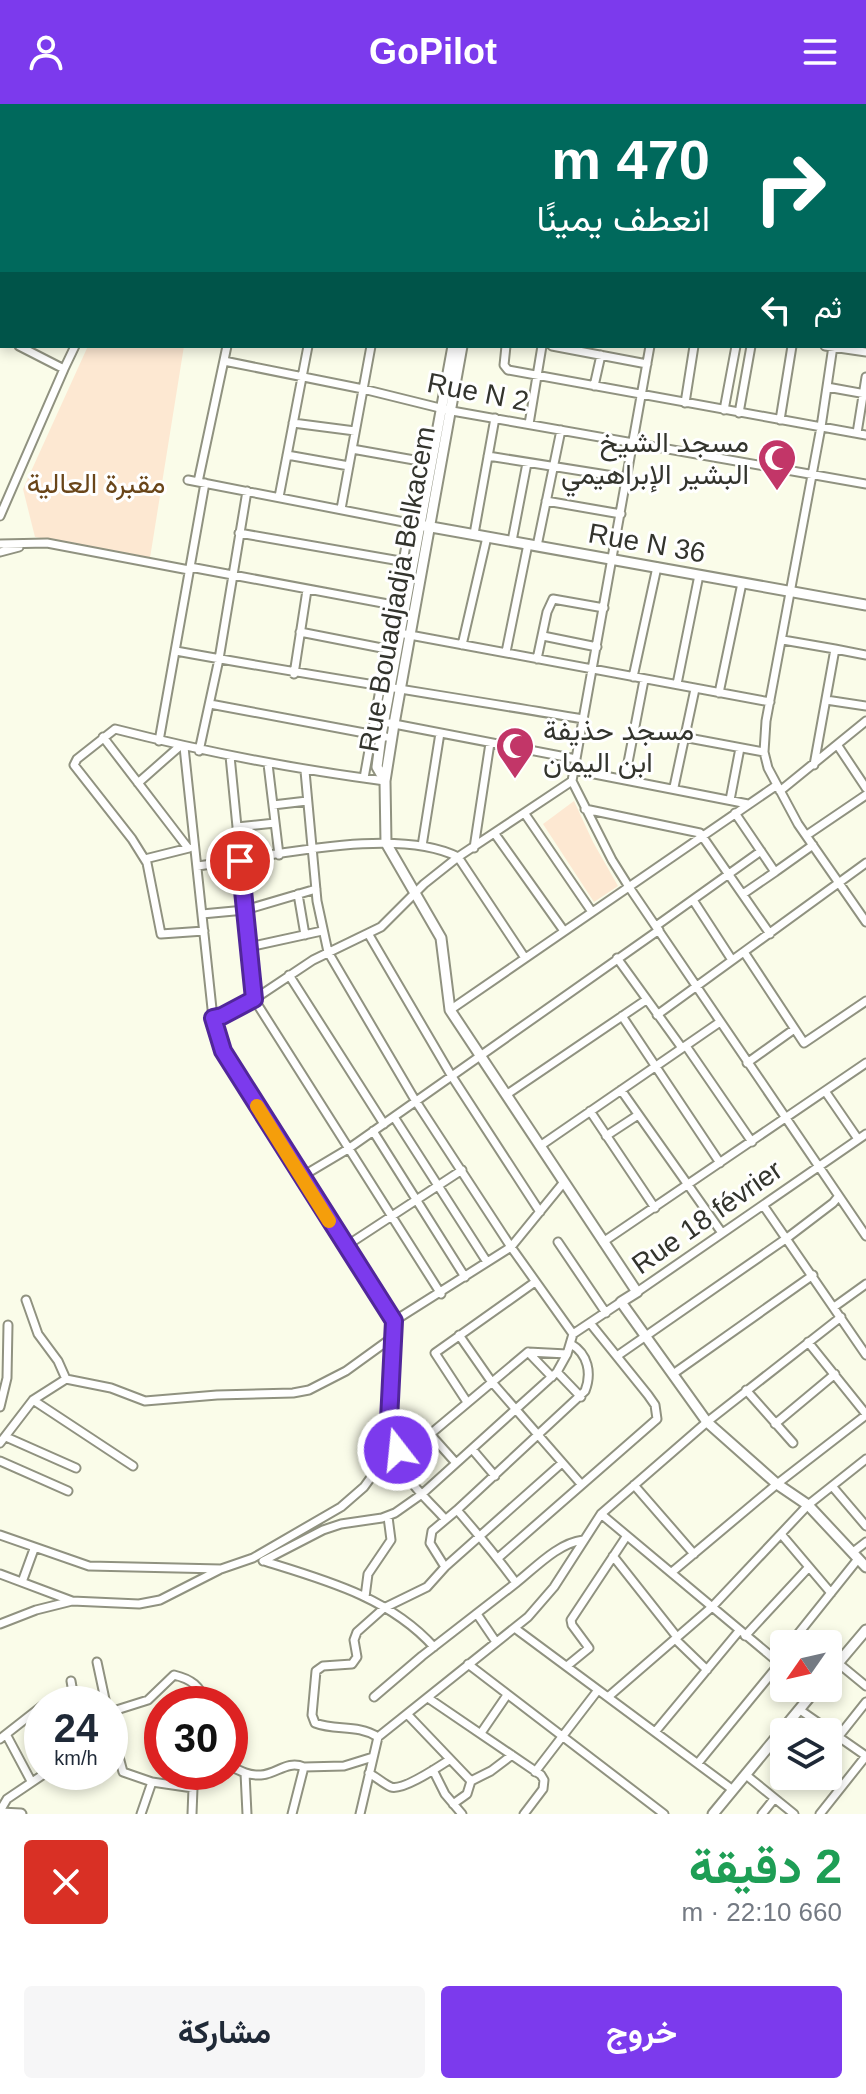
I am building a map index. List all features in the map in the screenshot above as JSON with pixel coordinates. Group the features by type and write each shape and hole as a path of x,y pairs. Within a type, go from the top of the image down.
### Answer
{"street":[{"path":"23,348 64,369"},
{"path":"0,516 74,348"},
{"path":"159,741 227,348"},
{"path":"279,497 308,348"},
{"path":"341,509 370,348"},
{"name":"Rue Bouadjadja Belkacem","path":"386,843 381,736 389,723 431,463 446,410 453,348"},
{"name":"Rue Bouadjadja Belkacem","path":"395,687 391,650 404,634 399,606 407,563 420,525 462,348"},
{"path":"506,348 505,368 866,435"},
{"path":"529,424 542,348"},
{"path":"563,348 647,364"},
{"path":"650,348 572,781 629,887 866,1236"},
{"path":"685,403 694,348"},
{"path":"724,410 736,348"},
{"path":"739,413 751,348"},
{"path":"780,420 792,348"},
{"path":"830,348 821,427 766,721 764,752 778,788 866,922"},
{"path":"842,348 866,352"},
{"path":"594,386 601,355"},
{"name":"Rue N 2","path":"224,361 363,389 446,410 866,484"},
{"path":"857,433 866,377"},
{"path":"827,387 865,394"},
{"path":"474,534 495,418"},
{"path":"293,423 355,431"},
{"path":"506,652 546,501 561,430"},
{"path":"352,449 431,463"},
{"path":"287,455 349,466"},
{"path":"488,456 626,478"},
{"path":"512,541 527,463"},
{"path":"188,480 420,525"},
{"path":"199,751 219,659 247,491"},
{"path":"546,501 621,514"},
{"name":"Rue N 36","path":"420,525 866,605"},
{"path":"239,533 407,563"},
{"path":"462,645 487,537"},
{"path":"0,544 47,543 399,606 391,650 379,686 381,736 364,778"},
{"path":"0,552 29,544"},
{"path":"633,677 657,567"},
{"path":"677,684 699,575"},
{"path":"719,693 742,583"},
{"path":"294,674 307,590"},
{"path":"537,659 547,612 553,599 604,608"},
{"path":"300,632 391,650"},
{"path":"404,634 770,702"},
{"path":"543,636 597,647"},
{"path":"783,640 866,655"},
{"path":"814,765 835,649"},
{"path":"176,651 294,674 395,687 583,719"},
{"path":"625,778 644,680"},
{"path":"674,787 695,689"},
{"path":"826,700 866,706"},
{"path":"210,704 381,736"},
{"path":"450,1010 748,804 814,765 866,721"},
{"path":"389,723 576,759"},
{"path":"204,931 161,934 145,859 74,765 103,737 115,729 199,751 305,771 385,781"},
{"path":"422,846 440,733"},
{"path":"103,737 191,847"},
{"path":"683,737 764,752"},
{"path":"474,848 490,743"},
{"path":"838,746 866,788"},
{"path":"138,783 182,747"},
{"path":"0,1624 72,1601 139,1604 160,1600 221,1569 253,1558 341,1507 364,1487 377,1469 388,1440 394,1321 223,1051 213,1018 197,866 191,847 182,747"},
{"path":"730,800 740,748"},
{"path":"230,756 254,999 441,1294"},
{"path":"268,764 279,855"},
{"path":"574,770 674,787 748,804"},
{"path":"263,1561 332,1527 388,1517 422,1494 554,1375 567,1354 573,1334 511,1247 415,1100 328,952 322,931 311,850 305,771"},
{"path":"213,1018 254,999 328,952 369,935 458,857 572,781"},
{"path":"807,835 866,795"},
{"path":"273,805 307,801"},
{"path":"585,809 694,830 703,836 770,934"},
{"path":"735,813 775,872"},
{"path":"525,814 592,912"},
{"path":"237,827 275,823"},
{"path":"495,834 564,931"},
{"path":"386,843 441,938 450,1010 637,1292"},
{"path":"197,866 386,843 447,852 458,857 525,958"},
{"path":"743,894 813,845"},
{"path":"145,859 191,847"},
{"path":"301,1177 394,1117 761,851"},
{"path":"657,1015 866,863"},
{"path":"202,914 245,910 316,889"},
{"path":"298,894 305,935"},
{"path":"693,900 732,960"},
{"path":"249,947 322,931"},
{"path":"369,935 451,1075 540,1212"},
{"path":"744,952 802,1042 807,1043 866,1001"},
{"path":"617,958 752,1142"},
{"path":"289,975 384,1124"},
{"path":"506,1095 646,1000"},
{"path":"622,1016 720,1163"},
{"path":"540,1146 720,1022"},
{"path":"747,1063 793,1030"},
{"path":"603,1242 866,1064"},
{"path":"621,1090 722,1233"},
{"path":"825,1091 862,1137"},
{"path":"590,1111 655,1208"},
{"path":"606,1136 638,1115"},
{"path":"394,1117 487,1262"},
{"path":"373,1131 465,1277"},
{"name":"Rue 18 février","path":"573,1334 862,1137"},
{"path":"346,1246 462,1170"},
{"path":"394,1321 511,1247 564,1182"},
{"path":"617,1356 787,1238 838,1197"},
{"path":"763,1205 866,1355"},
{"path":"558,1242 606,1313"},
{"path":"673,1374 813,1275"},
{"path":"467,1402 435,1355 535,1282"},
{"path":"834,1307 866,1284"},
{"path":"26,1300 38,1334 58,1361 66,1379"},
{"path":"621,1302 707,1422 777,1484 808,1505 866,1567"},
{"path":"360,1814 378,1737 516,1629 554,1587 601,1514 707,1422 841,1317"},
{"path":"498,1558 657,1419 655,1405 590,1323"},
{"path":"0,1407 7,1378 8,1325"},
{"path":"459,1335 491,1381 581,1484"},
{"path":"76,1468 3,1440 33,1400 66,1379 111,1388 145,1401 293,1393 309,1390 346,1371 393,1337"},
{"path":"672,1572 866,1415 808,1342"},
{"path":"445,1567 430,1543 432,1531 581,1397 588,1384 589,1372 582,1352 571,1344"},
{"path":"388,1440 418,1443 528,1352 567,1354"},
{"path":"528,1352 581,1397"},
{"path":"775,1424 835,1374"},
{"path":"746,1390 793,1443"},
{"path":"33,1400 133,1466"},
{"path":"430,1434 456,1463"},
{"path":"398,1442 401,1467 445,1519"},
{"path":"472,1449 495,1476"},
{"path":"608,1697 712,1607 808,1505 866,1459"},
{"path":"0,1461 68,1491"},
{"path":"378,1737 362,1728 320,1725 312,1715 317,1669 352,1664 357,1657 354,1635 384,1608 427,1587 445,1567 562,1463"},
{"path":"634,1485 694,1554"},
{"path":"832,1486 866,1526"},
{"path":"457,1510 516,1583"},
{"path":"601,1514 770,1655"},
{"path":"365,1597 366,1578 391,1540 388,1517"},
{"path":"781,1534 831,1593"},
{"path":"0,1535 89,1566 221,1569"},
{"path":"567,1666 589,1650 571,1620 626,1537"},
{"path":"374,1697 561,1549 583,1540"},
{"path":"801,1630 866,1542"},
{"path":"22,1582 34,1549"},
{"path":"613,1556 676,1638 707,1670"},
{"path":"253,1558 329,1580 365,1597 410,1622 434,1647"},
{"path":"655,1732 707,1670 809,1567"},
{"path":"184,1568 185,1589"},
{"path":"1,1576 72,1601"},
{"path":"477,1614 496,1642"},
{"path":"516,1629 733,1790"},
{"path":"842,1658 866,1630"},
{"path":"97,1662 102,1686"},
{"path":"468,1664 664,1814"},
{"path":"842,1666 866,1686"},
{"path":"163,1686 174,1675 197,1686"},
{"path":"698,1763 770,1675"},
{"path":"71,1681 72,1686"},
{"path":"535,1772 598,1690"},
{"path":"481,1733 507,1695"},
{"path":"428,1698 541,1775 544,1785 524,1814"},
{"path":"715,1813 805,1702"},
{"path":"842,1732 866,1702"},
{"path":"800,1710 812,1718"},
{"path":"407,1714 471,1781"},
{"path":"24,1720 3,1737 24,1770"},
{"path":"820,1814 866,1756 842,1738"},
{"path":"453,1804 467,1794 471,1781 512,1755"},
{"path":"248,1773 263,1775 292,1764 304,1767 344,1766 373,1757"},
{"path":"369,1773 393,1788 449,1760"},
{"path":"292,1814 304,1767"},
{"path":"433,1770 462,1814"},
{"path":"746,1775 794,1814"},
{"path":"21,1814 0,1812 7,1799 24,1786"},
{"path":"141,1814 149,1790"},
{"path":"192,1814 193,1790"},
{"path":"247,1814 248,1790"},
{"path":"762,1814 774,1799"}],"green space":[{"name":"مقبرة العالية","path":"87,348 184,348 150,558 35,537 23,489"},
{"path":"574,801 618,886 594,902 543,824"}],"slow traffic":[{"path":"257,1106 329,1221"}],"place":[{"name":"مسجد الشيخ البشير الإبراهيمي","path":"777,492"},
{"name":"مسجد حذيفة ابن اليمان","path":"515,780"}],"route":[{"path":"240,861 254,999 213,1018 213,1026 223,1051 394,1321 388,1440 398,1442 398,1450"}]}
